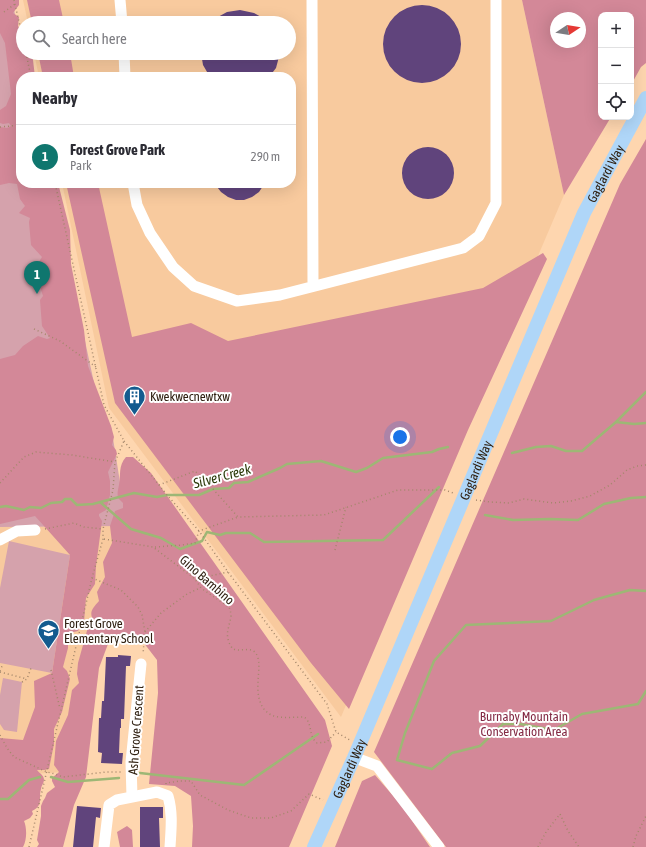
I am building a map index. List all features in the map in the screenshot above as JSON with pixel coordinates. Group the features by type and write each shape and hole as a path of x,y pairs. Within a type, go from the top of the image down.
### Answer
{"main road":[{"name":"Gaglardi Way","path":"314,847 464,498 584,213 646,98"}],"street":[{"path":"120,0 121,16"},
{"path":"312,0 313,286"},
{"path":"134,188 137,205 150,233 174,267 194,286 236,301 280,295 463,248 479,236 496,203 496,0"},
{"path":"124,60 125,72"},
{"path":"0,540 17,530 35,530"},
{"name":"Ash Grove Crescent","path":"132,797 131,762 142,660"},
{"path":"356,751 377,766 439,847"},
{"name":"Ash Grove Crescent","path":"104,847 109,805 117,800 158,792 164,795"},
{"path":"164,795 168,796 172,814 170,847"}],"path":[{"path":"14,0 18,16"},
{"path":"4,12 15,4"},
{"path":"28,60 31,72"},
{"path":"0,127 16,125"},
{"path":"56,188 104,405 124,441 199,531 327,704 336,732 356,751"},
{"path":"34,329 60,341 96,367"},
{"path":"29,847 92,578 103,539 112,495 115,462 124,441"},
{"path":"0,483 24,457 36,452 72,455 115,462"},
{"path":"199,531 238,517 324,515 398,490 445,490 464,498 490,502 509,502 524,499 553,503 571,501 590,496 610,485 627,470 637,466 646,465"},
{"path":"159,484 195,471 238,517"},
{"path":"335,550 346,507"},
{"path":"35,530 74,523 84,527 104,529"},
{"path":"153,547 195,543 199,531"},
{"name":"Gino Bambino","path":"103,539 153,547 196,579 201,588 229,607 231,617 228,629 228,640 232,648 236,650 249,650 254,652 258,657 259,665 257,691 260,705 268,713 279,717 304,716 310,724 311,734 314,741 317,743 327,742 336,732"},
{"path":"196,579 228,572"},
{"path":"92,578 121,590 138,607 142,615 144,632 142,660"},
{"path":"144,632 161,613 186,594 201,588"},
{"path":"3,664 0,671 27,678"},
{"path":"22,682 27,678 31,668"},
{"path":"51,670 61,711"},
{"path":"0,735 14,757 46,772 64,777 106,772 132,771"},
{"path":"164,795 166,783 191,781 200,795 228,810 251,818 271,818 291,811 309,794 332,804"},
{"path":"538,847 546,832 560,814 568,831 579,847"},
{"path":"633,847 636,836 646,816"}],"shaded area":[{"path":"0,0 12,0 16,19 16,60 24,60 27,72 16,72 16,188 52,188 99,406 111,426 127,526 0,527"},
{"path":"23,0 522,0 564,195 341,717 109,408 63,188 296,188 296,72 38,72 35,60 296,60 296,16 26,16"},
{"name":"Forest Grove Elementary School","path":"127,526 64,772 0,776 0,527"},
{"path":"9,541 70,555 52,673 0,663 0,588"},
{"path":"3,678 22,682 17,732 4,730 0,724 0,695"}],"green space":[{"path":"0,0 19,0 19,5 13,13 18,16 16,16 16,60 33,60 34,72 16,72 16,184 9,183 0,185 0,127 7,128 11,126 9,123 0,123 0,110 6,106 11,94 5,43 0,33"},
{"path":"27,0 59,0 62,16 30,16"},
{"path":"522,0 646,0 646,63 641,67 634,80 634,12 598,12 598,120 609,120 564,195"},
{"path":"39,60 71,60 73,72 42,72"},
{"name":"Burnaby Mountain Conservation Area","path":"646,139 646,847 446,847 374,752 620,184"},
{"path":"18,188 59,188 70,230 71,264 84,330 88,366 111,426 114,437 112,445 117,454 108,472 110,481 110,495 106,510 99,514 102,521 95,584 86,598 84,622 78,631 71,632 68,635 68,648 63,667 67,671 70,679 62,712 54,729 54,744 49,769 37,770 44,778 40,793 40,802 36,809 32,811 33,814 30,818 24,821 26,834 23,847 0,847 0,738 23,740 35,707 34,681 52,673 70,555 35,516 0,524 0,359 15,355 23,346 38,336 47,339 50,338 42,326 40,300 43,296 39,283 37,265 42,257 31,245 30,218 19,213 25,206 20,199"},
{"path":"67,188 99,188 132,337 191,323 228,341 483,288 543,253 547,259 468,430 349,709 311,663 115,403"},
{"path":"126,457 133,457 151,473 325,720 332,746 289,847 192,847 193,826 191,796 175,786 149,784 158,693 157,660 140,638 108,644 99,668 86,777 74,805 63,847 37,847 39,844 37,840 41,806 47,793 55,787 52,778 59,772 54,765 56,741 68,715 72,690 79,683 77,674 78,663 88,627 94,621 91,613 99,601 97,592 105,577 103,562 112,543 110,526 115,511 123,508 123,503 118,498 118,493 121,467 123,460"},
{"path":"375,775 402,806 430,847 335,847 362,781"},
{"path":"127,826 132,830 133,847 120,847 117,832"}],"building":[{"path":"414,5 430,5 444,11 455,22 461,36 461,52 455,66 444,77 430,83 414,83 400,77 389,66 383,52 383,36 389,22 400,11"},
{"path":"240,10 254,13 259,16 220,16 227,12"},
{"path":"202,60 278,60 276,68 273,72 207,72"},
{"path":"423,147 433,147 447,154 454,168 454,178 447,192 433,199 423,199 413,195 406,188 402,178 402,168 406,158 413,151"},
{"path":"218,188 262,188 252,197 244,200 236,200 221,192"},
{"path":"118,655 131,656 130,666 126,666 124,719 121,719 120,728 119,753 123,753 122,764 101,763 102,753 98,752 99,718 101,718 102,701 104,701 106,657 118,657"},
{"path":"77,806 101,808 100,818 96,817 93,847 73,847"},
{"path":"140,807 163,807 163,818 159,818 160,847 140,847"}],"waterway":[{"path":"616,422 646,392"},
{"path":"512,453 536,447 551,446 566,451 582,451 616,422 634,424 646,423"},
{"name":"Silver Creek","path":"0,507 6,506 24,510 30,507 41,508 51,503 62,502 65,499 71,499 77,505 93,504 134,493 157,497 167,495 199,495 213,489 229,488 234,483 248,482 287,464 321,461 356,472 367,468 383,458 432,452 448,447"},
{"path":"100,502 131,529 161,538 180,549 202,541 207,532 220,535 226,533 250,533 264,542 383,540 439,487"},
{"path":"485,515 513,520 578,520 604,504 631,498 646,497"},
{"path":"646,591 630,590 594,600 551,621 466,625 434,661 405,733 397,760 432,769 452,753 480,746 503,724 520,724 554,730 582,714 638,704 646,691"},
{"path":"140,773 244,785 318,734"},
{"path":"0,799 8,799 29,780 40,777"},
{"path":"51,777 68,782 119,778"}],"place":[{"name":"Forest Grove Park","path":"37,294"},
{"name":"Kwekwecnewtxw","path":"135,416"},
{"name":"Forest Grove Elementary School","path":"48,650"}]}
